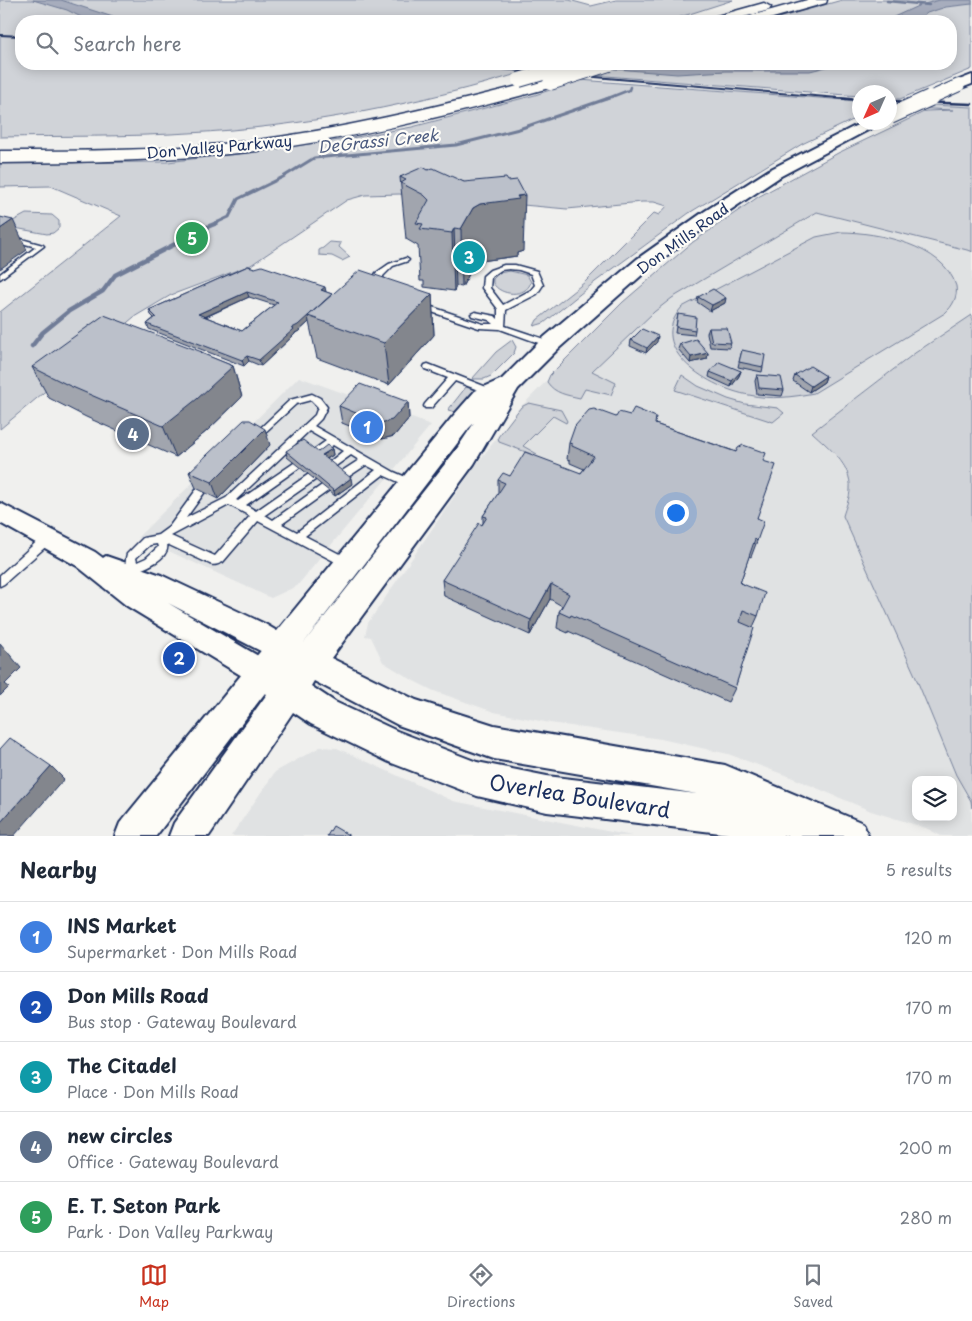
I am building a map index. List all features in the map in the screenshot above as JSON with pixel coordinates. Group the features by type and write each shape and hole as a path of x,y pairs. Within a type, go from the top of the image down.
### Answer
{"highway":[{"path":"735,15 787,0"},
{"path":"769,15 821,0"},
{"name":"Don Valley Parkway","path":"0,146 178,140 268,132 345,121 422,106 553,70"},
{"name":"Don Valley Parkway","path":"0,158 153,153 248,146 331,134 421,117 550,83 590,70"}],"main road":[{"path":"897,113 965,82"},
{"name":"Don Mills Road","path":"187,836 285,669 350,564 482,398 502,388 644,263 711,215 775,174 859,130"},
{"name":"Don Mills Road","path":"133,836 285,669 465,457 502,388"},
{"name":"Overlea Boulevard","path":"285,669 494,742 725,782 842,832"}],"street":[{"path":"0,512 91,562 136,598 285,669"},
{"path":"91,562 129,570 255,633 285,669"}],"lane":[{"path":"0,236 41,246 0,277"},
{"path":"387,286 384,289 384,293 378,281 379,275 391,265 406,260"},
{"path":"502,309 520,297 534,292 539,285 534,273 516,266 504,266 495,269 487,276 486,288 502,309 502,327"},
{"path":"418,305 482,326 502,327 550,344"},
{"path":"475,314 492,318 502,327"},
{"path":"428,367 453,378 502,388"},
{"path":"428,406 453,378"},
{"path":"233,504 318,417 323,407 312,397 293,402 255,437"},
{"path":"308,426 383,470 412,484"},
{"path":"314,454 333,441"},
{"path":"330,466 350,451"},
{"path":"342,476 366,460"},
{"path":"172,530 233,504 297,465"},
{"path":"297,538 383,470"},
{"path":"162,538 214,561 219,559 256,516 312,477"},
{"path":"273,525 325,488"},
{"path":"162,538 163,548 145,566 129,570 131,557 147,541 162,538 172,530 202,489"},
{"path":"233,504 350,564"},
{"path":"0,581 48,539"}],"shaded area":[{"path":"0,0 569,0 591,6 616,0 733,0 687,15 15,15 15,70 530,70 404,103 318,119 232,130 118,136 0,137"},
{"path":"842,0 972,0 972,69 897,99 897,85 852,85 852,95 530,70 957,70 957,15 788,15"},
{"path":"580,80 852,100 852,120 802,144 689,213 595,282 544,323 534,326 537,320 585,282 654,213 659,215 667,206 654,202 642,202 567,209 512,204 428,202 400,194 365,195 347,200 251,265 171,295 134,317 0,429 0,312 121,216 51,186 0,187 0,163 168,162 340,140 412,127 535,95"},
{"path":"897,103 972,107 972,252 817,212 672,298 654,312 592,371 616,383 611,395 585,389 580,398 562,393 554,389 547,382 550,375 623,302 693,242 758,197 838,153 886,130 897,130 897,125 926,111 953,110 897,107"},
{"path":"758,197 972,252 972,315 915,353 812,432 834,453 848,472 850,489 843,516 914,673 957,776 912,776 912,821 957,821 957,777 971,801 972,836 941,836 926,828 871,811 793,778 728,754 661,739 550,723 494,712 434,691 414,681 383,662 371,637 365,636 368,623 475,466 521,407 623,302 693,242"},
{"path":"26,214 52,215 59,221 59,228 53,233 47,234 4,226"},
{"path":"841,232 890,238 924,251 938,260 949,272 956,286 956,297 953,304 945,313 814,393 782,397 749,395 718,385 687,365 677,352 671,338 672,323 682,307 816,237"},
{"path":"330,242 341,243 339,247 350,257 342,261 332,256 319,255 319,250"},
{"path":"510,271 527,275 531,282 524,291 507,293 501,291 493,283 493,279 499,273"},
{"path":"972,315 972,808 971,801 956,775 914,673 843,516 850,492 850,480 847,472 832,450 812,432 915,353"},
{"path":"512,340 516,347 514,353 491,376 484,379 472,379 496,352"},
{"path":"682,375 698,386 728,399 745,404 778,408 784,413 773,422 675,390"},
{"path":"299,377 431,425 297,586 271,598 138,537"},
{"path":"466,387 475,392 456,412 448,410"},
{"path":"529,403 561,410 567,421 566,423 553,416 523,446 537,454 534,455 499,442 498,437 521,407"},
{"path":"320,747 337,748 453,801 632,836 231,836 275,772"}],"water":[{"path":"33,0 61,0 107,15 77,15 67,10"},
{"path":"940,0 972,0 972,4 946,7 925,15 898,15 920,5"},
{"path":"628,70 814,70 726,71 677,74"}],"building":[{"path":"423,167 428,170 433,168 464,182 506,178 508,181 517,180 525,195 517,196 519,199 480,204 473,208 461,229 454,228 452,233 420,229 423,224 416,223 429,200 424,195 401,183 406,180 400,177"},
{"path":"0,217 13,220 0,229"},
{"path":"248,266 255,268 262,266 325,287 321,290 332,294 298,325 292,328 294,329 259,360 247,356 242,360 147,324 156,317 149,310","holes":["247,292 278,302 242,331 198,314"]},
{"path":"360,270 432,294 384,343 308,316"},
{"path":"713,289 726,298 712,305 698,297"},
{"path":"678,314 696,317 695,330 676,327"},
{"path":"104,315 202,352 233,366 197,399 163,426 70,386 32,367"},
{"path":"709,328 727,328 731,343 712,342"},
{"path":"642,329 658,336 647,348 631,340"},
{"path":"696,339 708,353 691,357 680,344"},
{"path":"742,350 765,355 763,367 739,362"},
{"path":"719,362 741,371 732,381 710,372"},
{"path":"810,366 826,376 811,386 795,375"},
{"path":"757,375 781,377 784,390 759,388"},
{"path":"360,384 408,402 392,420 380,423 339,406"},
{"path":"634,408 656,417 655,424 736,452 743,445 766,453 763,461 776,465 757,518 764,521 757,541 755,539 740,583 765,593 758,616 743,610 740,622 754,628 735,688 571,615 570,617 559,612 569,594 551,584 531,620 442,580 479,523 482,525 487,517 483,516 505,483 498,480 503,473 510,476 525,452 581,473 594,456 569,443 575,426 589,410 594,409 616,417 619,412 630,415"},
{"path":"244,420 250,420 265,429 212,482 189,472"},
{"path":"303,440 318,452 327,445 332,449 322,455 351,478 334,491 286,451"},
{"path":"10,738 51,766 0,823 0,749"},
{"path":"333,826 350,836 327,836"}],"waterway":[{"path":"887,1 929,5"},
{"name":"DeGrassi Creek","path":"606,99 629,90 630,87"},
{"name":"DeGrassi Creek","path":"214,224 229,217 238,199 283,177 314,158 456,145 519,129 609,98"},
{"name":"DeGrassi Creek","path":"32,346 42,333 69,311 103,291 115,275 181,241 195,237 202,229 217,223"}],"railway":[{"path":"0,35 15,36"},
{"path":"514,70 850,99"},
{"path":"836,98 852,99"},
{"path":"897,101 972,104"}],"place":[{"name":"E. T. Seton Park","path":"192,238"},
{"name":"The Citadel","path":"469,257"},
{"name":"INS Market","path":"367,427"},
{"name":"new circles","path":"133,434"},
{"name":"Don Mills Road","path":"179,658"}]}
